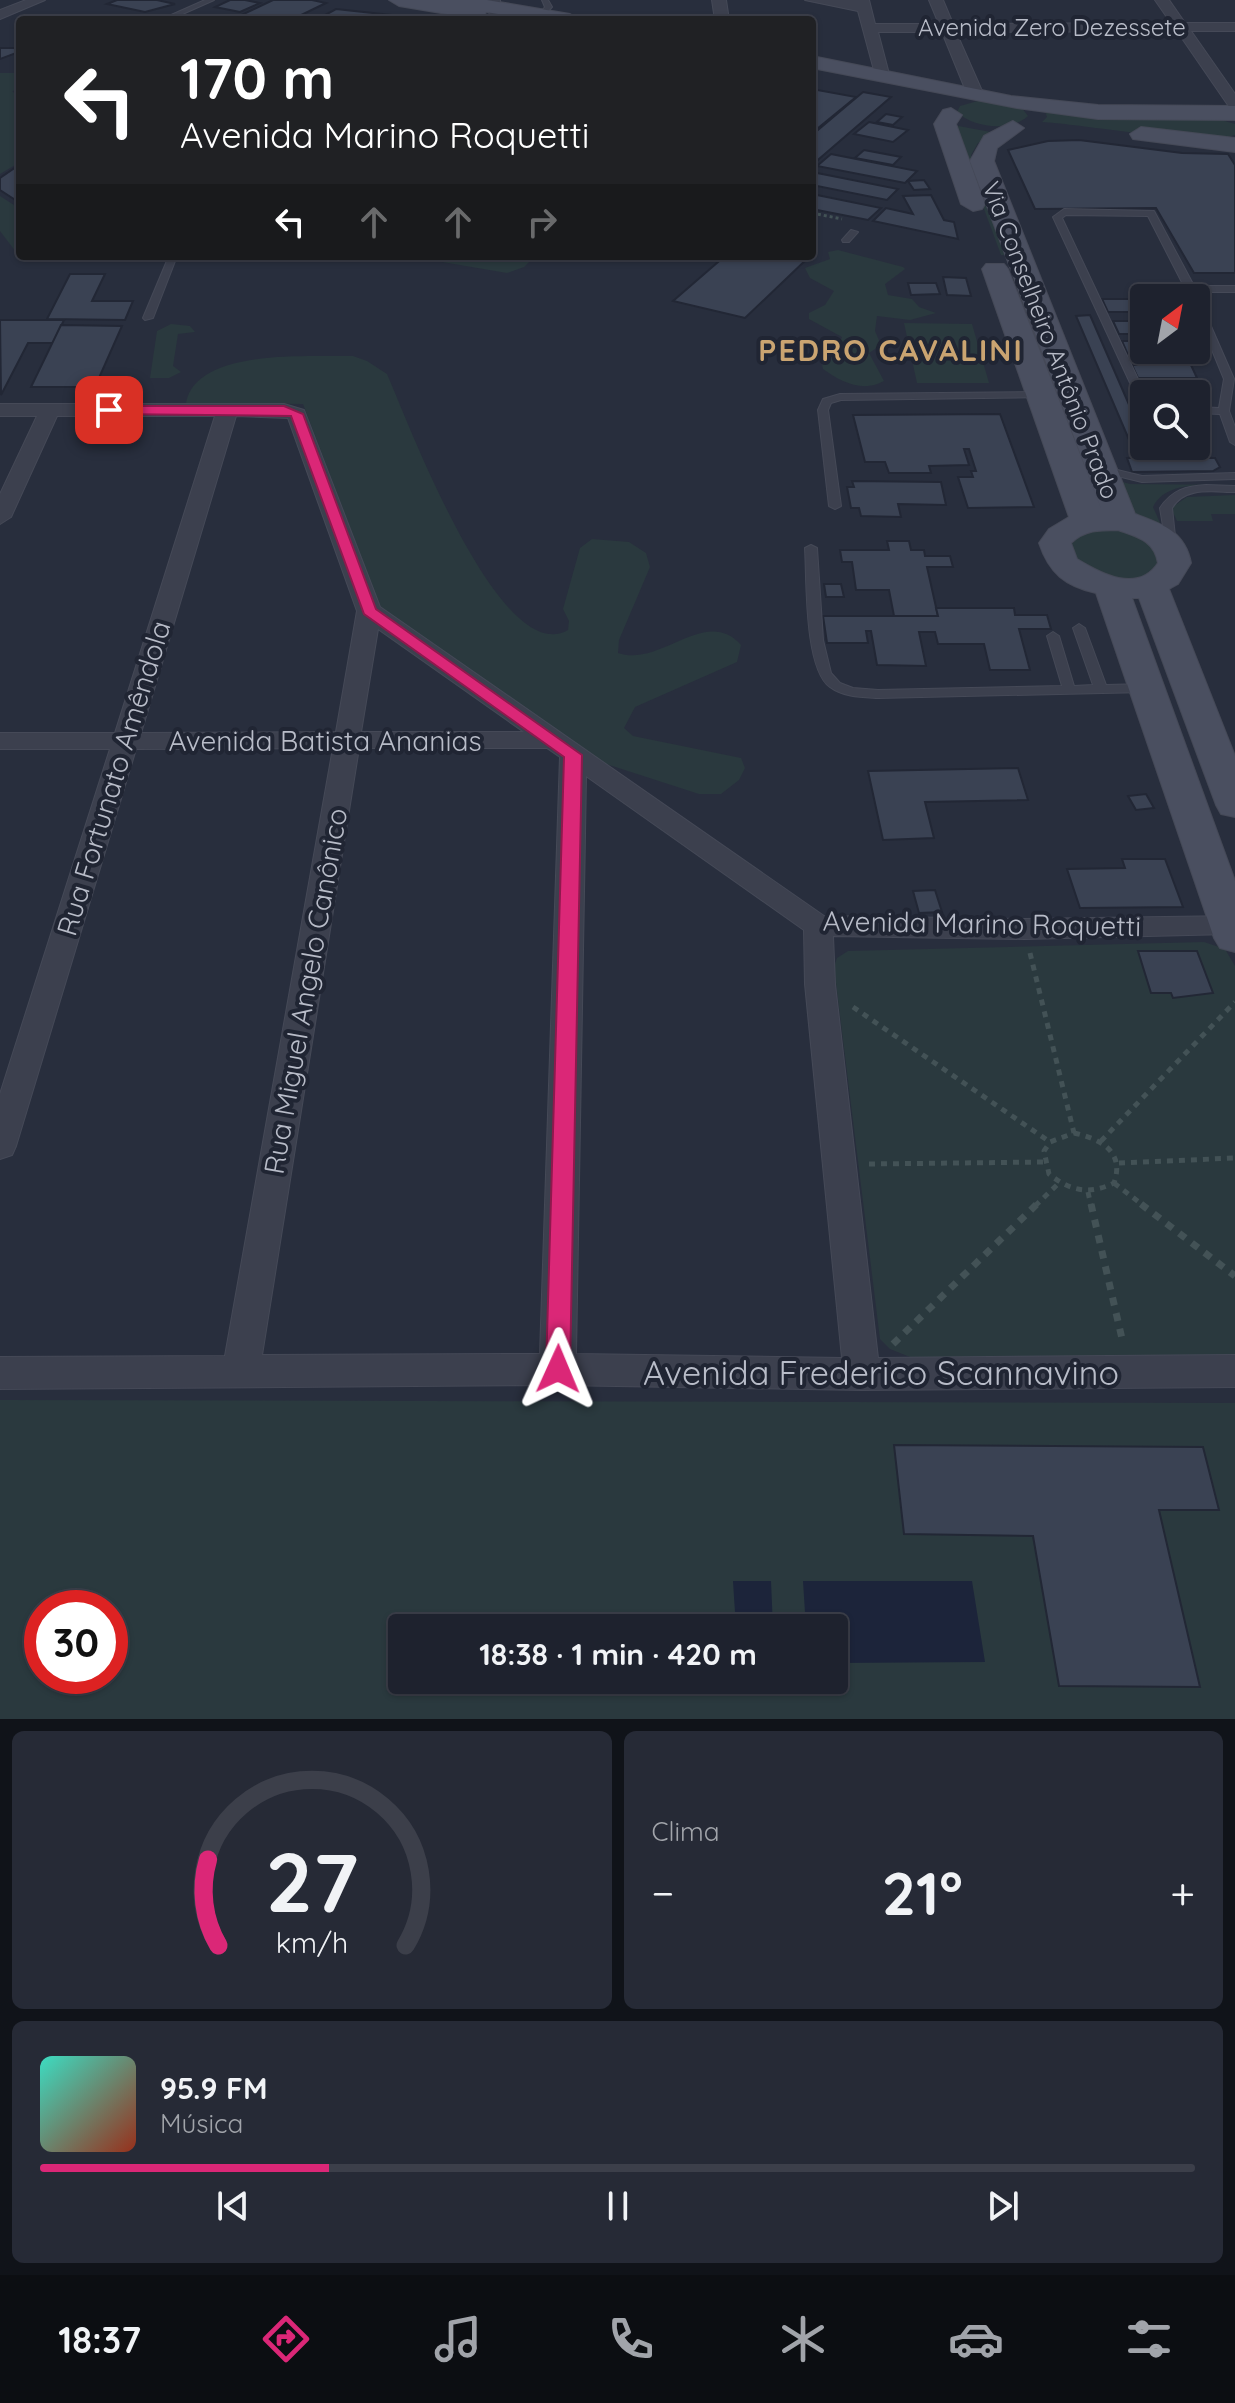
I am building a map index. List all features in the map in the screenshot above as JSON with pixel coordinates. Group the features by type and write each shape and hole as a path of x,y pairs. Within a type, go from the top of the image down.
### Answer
{"main road":[{"path":"399,0 499,11 544,8"},
{"path":"453,0 499,11"},
{"path":"816,63 974,91 1036,111 1038,116 1019,127"},
{"path":"816,71 925,91 968,125 1078,127 1231,143"},
{"path":"952,110 972,98 1098,112 1235,113"},
{"name":"Via Conselheiro Antônio Prado","path":"952,110 945,124 1087,522"},
{"path":"1197,113 1235,120"},
{"name":"Via Conselheiro Antônio Prado","path":"1019,127 990,140 984,149 982,161 1121,520"},
{"path":"1121,520 1169,536 1184,551 1187,561 1184,571 1166,584 1152,588 1111,587 1074,574 1056,554 1055,543 1061,534 1087,522 1121,520"},
{"path":"1111,587 1233,931"},
{"path":"1152,588 1235,805"}],"street":[{"path":"0,15 38,0"},
{"path":"812,0 864,4 882,74"},
{"path":"936,0 974,91"},
{"path":"1162,0 1235,105"},
{"name":"Avenida Zero Dezessete","path":"870,28 1235,27"},
{"path":"0,410 284,410 297,414 369,611"},
{"path":"0,517 50,410"},
{"name":"Rua Fortunato Amêndola","path":"0,1146 227,411"},
{"name":"Rua Miguel Angelo Canônico","path":"241,1371 369,611"},
{"name":"Avenida Marino Roquetti","path":"369,611 818,926 1233,931"},
{"name":"Avenida Batista Ananias","path":"0,741 348,740 564,748"},
{"path":"558,1369 564,748"},
{"path":"818,926 820,984 862,1374"},
{"name":"Avenida Frederico Scannavino","path":"0,1373 558,1369 862,1374 1235,1371"}],"lane":[{"path":"180,16 211,0"},
{"path":"1134,380 1057,217 1064,212 1151,213 1189,284"},
{"path":"846,240 854,232"},
{"path":"148,318 171,260"},
{"path":"1210,293 1235,289"},
{"path":"1210,333 1229,379 1229,434 1235,442"},
{"path":"835,506 823,410 832,399 1041,395"},
{"path":"1101,468 1120,476 1142,479 1235,476"},
{"path":"1169,536 1166,508 1176,495 1198,488 1235,489"},
{"path":"811,548 820,660 828,679 835,685 878,694 1146,688"},
{"path":"1079,628 1101,689"},
{"path":"1053,636 1069,689"}],"path":[{"path":"1024,929 1074,1133"},
{"path":"820,984 1050,1142"},
{"path":"1101,1141 1235,1002"},
{"path":"1074,1133 1101,1141 1113,1151 1119,1163 1114,1183 1088,1192 1059,1183 1044,1162 1044,1151 1050,1142 1074,1133"},
{"path":"1119,1163 1235,1158"},
{"path":"839,1165 1044,1162"},
{"path":"862,1374 1059,1183"},
{"path":"1114,1183 1235,1276"},
{"path":"1088,1192 1130,1374"}],"shaded area":[{"path":"0,73 16,73 16,90 12,91 16,94 16,164 0,174"},
{"path":"981,100 1021,107 1028,116 1012,124 992,126 972,122 957,112 960,106"},
{"path":"1045,111 1211,117 1235,124 1235,135 1220,138 1172,137 1042,122 1047,117"},
{"path":"953,125 996,133 978,143 971,155 1009,255 1001,255"},
{"path":"0,196 16,206 16,252 0,231"},
{"path":"838,250 903,267 905,269 885,284 888,295 912,299 919,307 936,313 910,320 877,316 875,331 881,345 869,353 884,381 876,384 852,384 823,369 822,364 838,347 842,337 809,319 809,313 825,305 834,291 810,278 805,268 830,259 828,252"},
{"path":"431,260 531,260 524,267 507,273"},
{"path":"904,323 972,324 989,383 917,383"},
{"path":"171,324 190,326 195,332 178,334 173,366 181,372 169,378 150,378 157,331"},
{"path":"353,356 387,374 414,439 460,534 486,578 514,613 542,632 568,630 569,621 563,609 580,548 592,539 629,542 646,553 650,567 619,640 618,653 634,655 650,652 713,631 727,634 741,645 737,662 635,707 624,728 633,736 741,758 745,768 739,780 721,794 699,794 597,761 380,607 303,404 186,403 194,385 211,372 232,364 285,357"},
{"path":"1115,480 1130,484 1235,485 1189,486 1168,492 1153,507 1161,525 1131,519"},
{"path":"1235,495 1235,514 1211,514 1213,521 1177,521 1171,508 1187,497"},
{"path":"1109,528 1138,532 1170,559 1134,581 1113,580 1092,571 1075,557 1070,549 1072,543 1080,535"},
{"path":"1204,942 1225,949 1235,966 1235,1358 910,1357 890,1349 880,1339 834,967 837,958 848,951"},
{"path":"0,1400 1235,1403 1235,1719 0,1719"}],"water":[{"path":"733,1581 771,1581 772,1614 735,1614"},
{"path":"803,1581 972,1581 985,1662 848,1663 848,1614 805,1614"}],"building":[{"path":"117,0 157,0 175,4 145,12 107,4"},
{"path":"230,0 260,3 240,12 215,7"},
{"path":"273,0 326,3 299,16 239,16"},
{"path":"336,9 391,15 389,16 323,16"},
{"path":"0,48 16,50 16,53 0,59"},
{"path":"816,90 856,97 816,130"},
{"path":"863,92 891,97 816,162 816,132"},
{"path":"886,114 902,117 893,125 877,122"},
{"path":"869,122 908,130 893,142 854,134"},
{"path":"1079,140 1182,153 1228,154 1235,165 1235,273 1194,273 1156,208 1035,209 1008,150 1048,141"},
{"path":"864,150 901,157 893,165 855,158"},
{"path":"831,154 917,171 905,183 817,166"},
{"path":"16,168 16,200 0,190 0,178"},
{"path":"816,173 898,189 887,200 816,186"},
{"path":"924,180 930,189 914,190 908,181"},
{"path":"816,195 881,208 868,220 816,210"},
{"path":"931,195 944,220 954,222 958,239 873,221 886,208 913,214 903,196"},
{"path":"720,260 806,260 745,318 673,301"},
{"path":"70,274 105,274 92,301 133,301 125,320 47,319"},
{"path":"943,277 966,278 971,296 947,295"},
{"path":"908,283 936,283 940,294 911,295"},
{"path":"1102,299 1130,299 1130,312 1108,312"},
{"path":"1090,315 1130,407 1130,442 1076,316"},
{"path":"0,320 64,320 53,343 28,343 1,395"},
{"path":"1113,321 1130,321 1130,334 1119,334"},
{"path":"61,325 122,326 95,387 31,387"},
{"path":"1122,341 1130,341 1128,355"},
{"path":"1132,365 1191,365 1197,378 1138,378"},
{"path":"1000,414 1034,507 968,508 958,477 973,477 971,471 976,471 969,449 964,449 969,465 929,466 931,473 889,473 885,462 865,462 853,415"},
{"path":"1127,458 1215,458 1220,467 1213,471 1132,472"},
{"path":"852,481 941,482 946,505 898,504 901,517 861,516 859,508 851,508 847,487 854,487"},
{"path":"887,541 909,541 911,550 924,550 925,556 950,556 953,567 927,567 938,616 894,616 889,590 856,590 852,562 842,562 840,550 889,550"},
{"path":"824,584 841,584 844,597 826,597"},
{"path":"936,608 1014,608 1015,615 1047,615 1051,629 1019,629 1030,670 990,670 984,644 938,644 935,632 919,632 926,666 877,665 871,631 866,631 868,643 827,643 823,616 938,616"},
{"path":"1018,768 1028,800 925,802 934,838 883,840 868,771"},
{"path":"1146,794 1154,808 1136,810 1128,796"},
{"path":"1122,859 1165,859 1183,907 1080,908 1067,869 1125,868"},
{"path":"935,890 942,912 919,913 913,891"},
{"path":"1138,951 1197,951 1213,993 1173,998 1171,993 1151,993"},
{"path":"894,1445 1203,1447 1219,1510 1159,1510 1200,1687 1059,1686 1033,1536 904,1534"}],"district":[{"name":"PEDRO CAVALINI","path":"891,350"}],"route":[{"path":"109,410 284,410 297,414 369,611 573,755 558,1369"}]}
